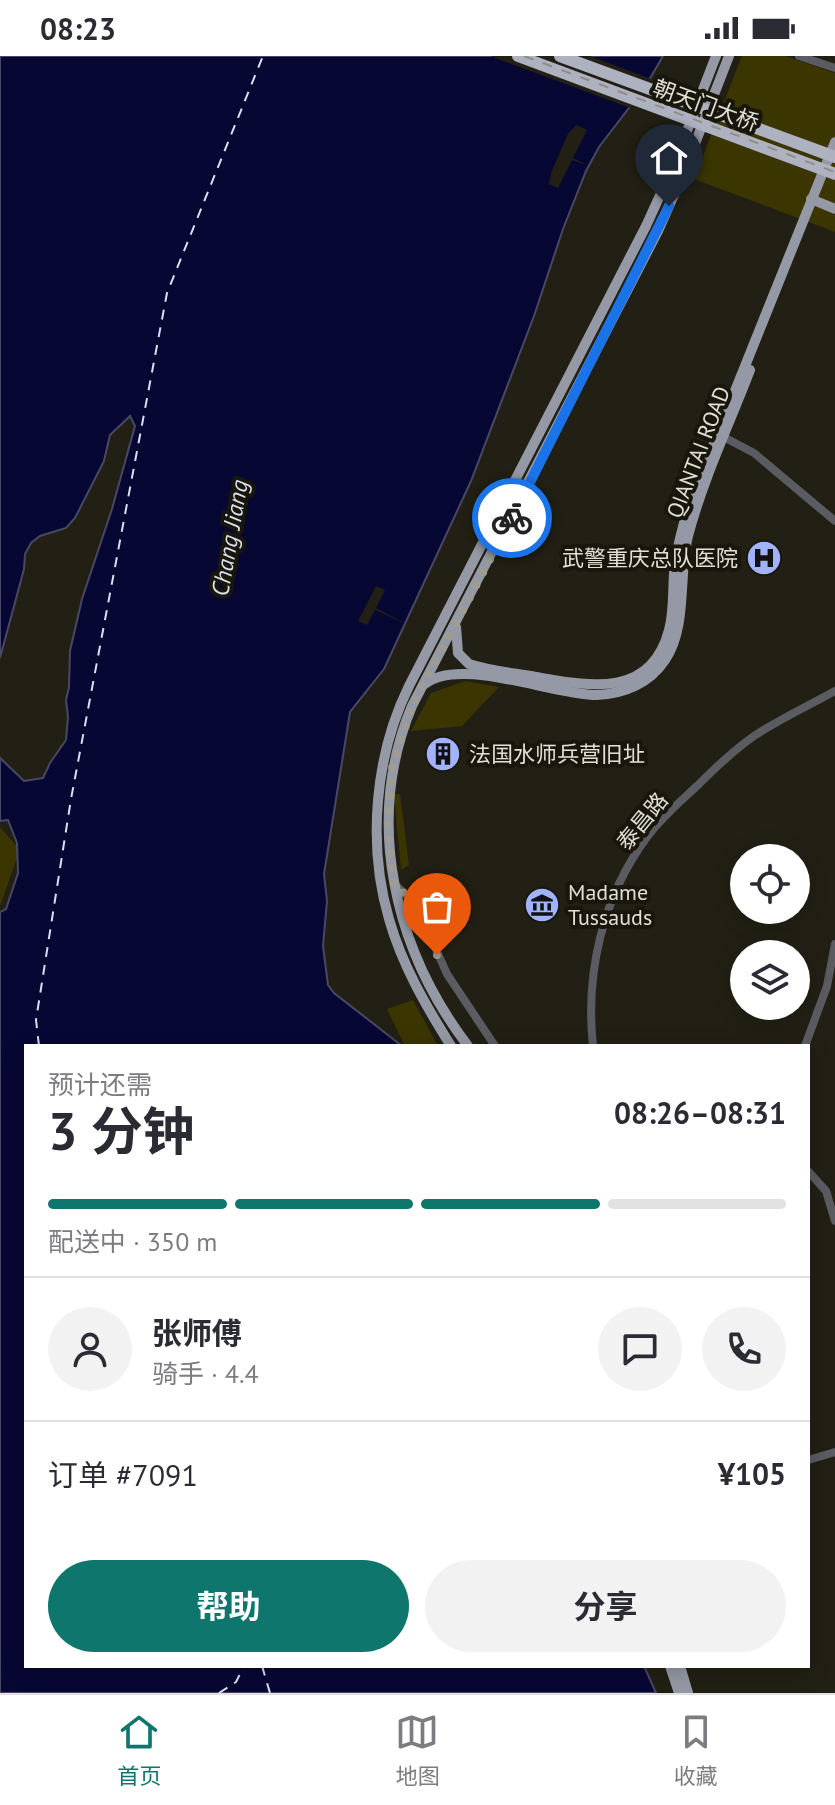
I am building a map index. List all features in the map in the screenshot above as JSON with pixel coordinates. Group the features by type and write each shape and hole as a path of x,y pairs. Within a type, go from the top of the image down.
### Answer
{"highway":[{"name":"朝天门大桥","path":"518,56 835,176"},
{"name":"朝天门大桥","path":"560,56 835,157"}],"main road":[{"path":"507,56 835,176"},
{"path":"573,56 835,157 814,200"},
{"path":"450,1044 417,989 388,917 379,857 380,785 386,745 401,702 646,226 673,167 716,56"},
{"path":"467,1044 429,983 411,941 394,883 388,828 389,786 404,725 658,231 729,56"},
{"path":"814,200 835,142"},
{"path":"814,200 835,209"},
{"name":"QIANTAI ROAD","path":"456,625 458,653 473,666 591,686 617,684 642,672 657,657 669,631 681,534 814,200"},
{"path":"537,469 531,475 526,471 549,426 553,409"},
{"name":"QIANTAI ROAD","path":"423,687 437,677 458,673 604,695 632,688 646,679 664,661 673,643 688,537 721,436"},
{"path":"506,501 512,497 521,500"},
{"path":"671,1668 679,1693"},
{"path":"681,1668 688,1693"}],"street":[{"path":"799,56 835,68"},
{"path":"721,436 754,453 835,521"},
{"name":"泰昌路","path":"593,1044 591,991 598,943 619,886 638,850 660,821 737,749 773,724 835,691"},
{"path":"394,883 417,906 447,974 494,1044"},
{"path":"806,1044 827,986 835,944"},
{"path":"810,1173 826,1191 835,1221"},
{"path":"810,1459 835,1452"}],"shaded area":[{"path":"742,56 785,56 835,73 835,232 694,179"},
{"path":"465,681 499,687 462,726 411,731 431,693"},
{"path":"394,794 400,794 409,865 401,870"},
{"path":"0,827 20,850 0,906"},
{"path":"413,1000 437,1044 404,1044 387,1009"}],"water":[{"name":"Chang Jiang","path":"0,56 663,56 645,87 599,147 586,171 471,481 384,669 350,712 324,874 327,901 323,946 328,985 399,1044 24,1044 24,1668 645,1668 656,1693 0,1693 0,912 6,909 18,873 17,843 8,820 0,821 0,758 24,781 43,778 66,740 70,651 82,599 135,426 130,416 110,435 104,461 75,518 66,528 40,536 31,543 25,554 24,569 0,658"}],"pier":[{"path":"490,56 590,56 654,80 633,109"},
{"path":"576,125 587,130 573,158 589,166 572,160 558,188 549,184 551,173 568,134"},
{"path":"376,586 385,590 376,608 406,624 375,610 367,625 358,621"}],"ferry route":[{"path":"39,1044 36,1020 71,799 167,293 263,56"},
{"path":"219,1693 236,1682 243,1668"},
{"path":"263,1668 270,1693"}],"railway":[{"path":"524,56 835,172"}],"way so far":[{"path":"437,955 417,906 394,883 388,828 392,768 412,706 512,518"}],"place":[{"name":"武警重庆总队医院","path":"764,558"},
{"name":"法国水师兵营旧址","path":"443,754"},
{"name":"Madame Tussauds","path":"542,905"}],"route":[{"path":"512,518 669,206"}]}
